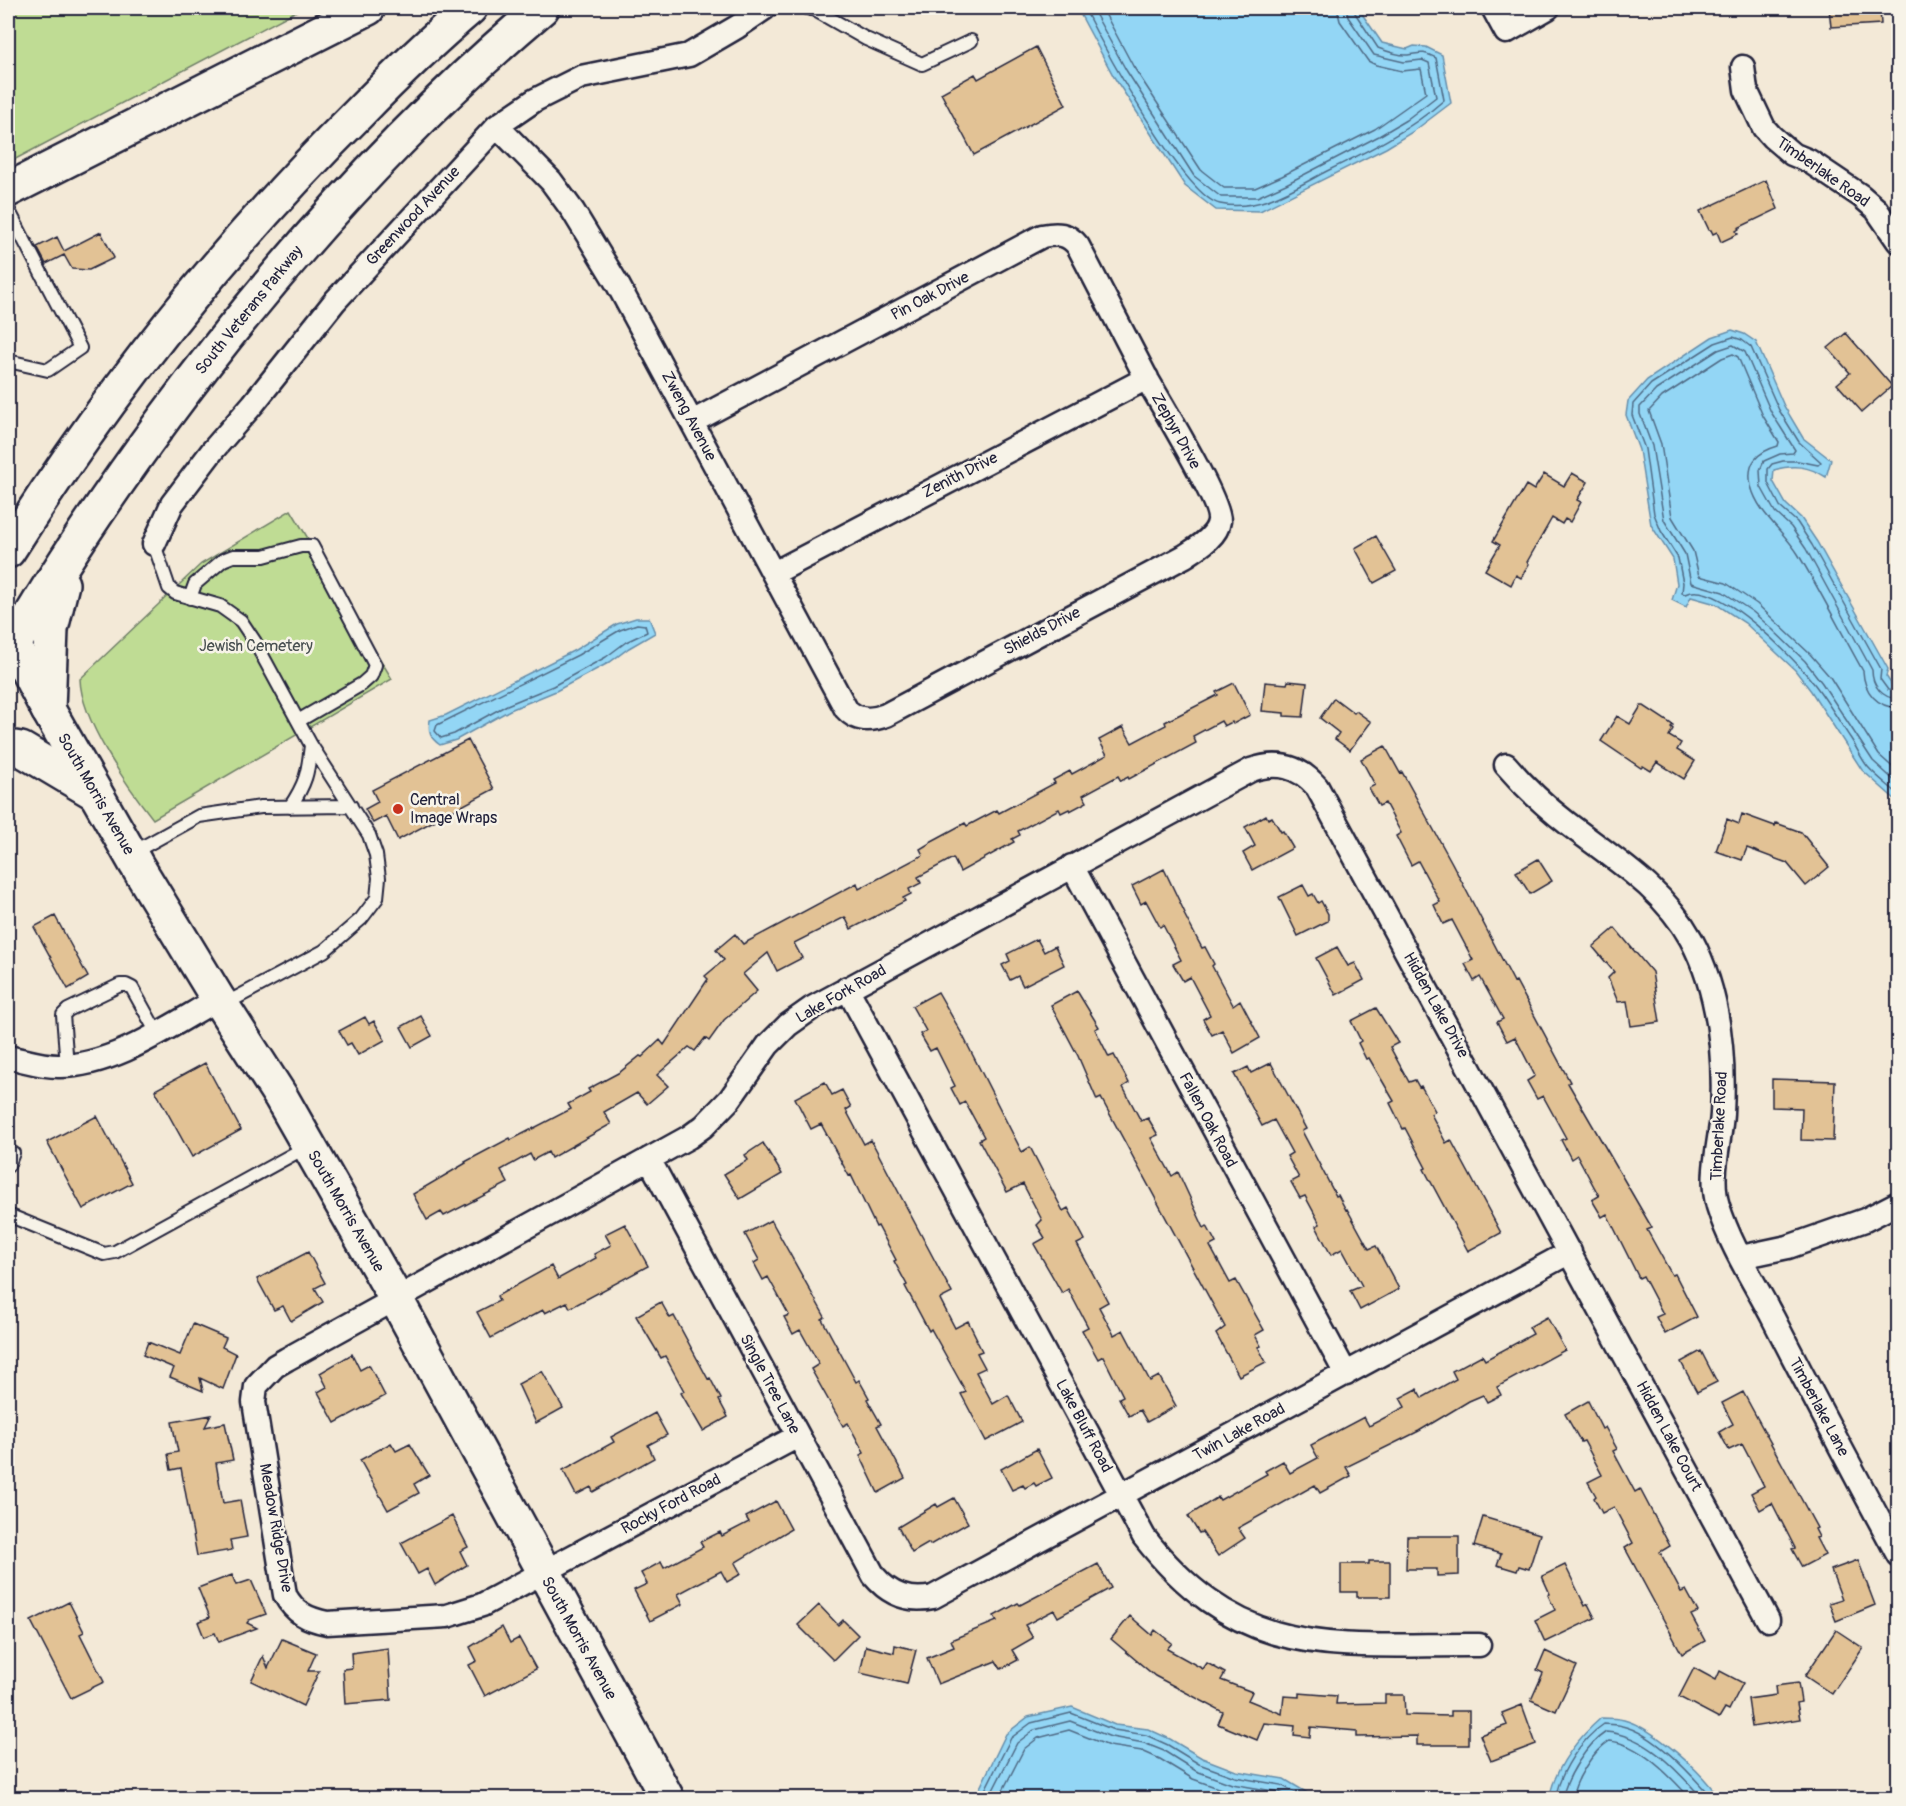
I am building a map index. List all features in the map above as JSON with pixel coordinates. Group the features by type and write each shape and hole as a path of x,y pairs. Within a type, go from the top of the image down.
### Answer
{"main road":[{"path":"8,190 368,8"},
{"path":"8,551 105,408 180,310 254,222 320,151 398,73 470,8"},
{"name":"South Veterans Parkway","path":"9,645 126,470 209,358 277,273 393,147 455,86 542,8"},
{"path":"48,710 51,629 68,557"},
{"name":"South Morris Avenue","path":"9,645 130,854 309,1145 395,1297 667,1798"},
{"path":"8,747 21,749 95,793"}],"street":[{"name":"Greenwood Avenue","path":"154,544 172,504 213,450 253,404 335,301 497,126 535,100 581,77 689,55 765,8"},
{"path":"1492,8 1506,32 1548,8"},
{"name":"Timberlake Road","path":"1743,67 1746,90 1764,128 1772,137 1792,154 1809,161 1861,196 1876,209 1899,241"},
{"name":"Zweng Avenue","path":"497,126 551,181 618,285 846,709 859,719"},
{"name":"Pin Oak Drive","path":"692,422 1042,236 1055,233 1062,234 1078,246 1125,336"},
{"name":"Zephyr Drive","path":"1125,336 1212,496 1219,520 1216,528"},
{"name":"Zenith Drive","path":"774,573 1147,378"},
{"name":"Shields Drive","path":"859,719 886,715 1185,556 1202,544 1216,528"},
{"name":"Lake Fork Road","path":"395,1297 689,1137 704,1126 730,1099 759,1056 788,1025 812,1008 1251,770 1271,765 1292,768"},
{"name":"Timberlake Road","path":"1506,765 1519,780 1564,820 1649,886 1674,914 1691,939 1714,1004 1722,1054 1722,1115 1715,1182 1718,1205 1741,1257"},
{"name":"Hidden Lake Drive","path":"1292,768 1310,779 1317,787 1570,1252"},
{"name":"Fallen Oak Road","path":"1072,866 1346,1374"},
{"name":"Lake Bluff Road","path":"847,988 1144,1537 1177,1575 1217,1607 1255,1627 1295,1640 1327,1644 1479,1645"},
{"path":"8,1057 39,1064 67,1066 88,1063 108,1057 220,1003"},
{"name":"Single Tree Lane","path":"649,1159 874,1576 888,1590 904,1598"},
{"path":"1741,1257 1788,1247 1832,1232 1865,1220 1899,1203"},
{"name":"Twin Lake Road","path":"904,1598 933,1597 1570,1252"},
{"name":"Hidden Lake Court","path":"1570,1252 1768,1620"},
{"name":"Timberlake Lane","path":"1741,1257 1899,1556"},
{"name":"Meadow Ridge Drive","path":"395,1297 275,1366 256,1386 254,1402 285,1595 290,1604 305,1617 327,1623 447,1616 482,1605 544,1573"},
{"name":"Rocky Ford Road","path":"544,1573 798,1436"}],"lane":[{"path":"807,8 866,39 922,64 971,41"},
{"path":"8,209 80,348 48,370 8,361"},
{"path":"154,544 170,588 175,593 220,606 241,621 255,642 311,745 369,835 376,855 379,878 376,898 361,919 324,951 220,1003"},
{"path":"190,598 195,584 223,560 234,556 264,556 301,546 312,546 375,665 371,676 362,684 298,721"},
{"path":"290,807 303,788 311,745"},
{"path":"130,854 199,816 261,807 351,806"},
{"path":"67,1066 63,1016 68,1010 120,985 126,984 132,988 157,1033"},
{"path":"8,1215 104,1254 115,1252 309,1145"},
{"path":"8,1166 13,1153"}],"green space":[{"path":"8,8 302,8 8,163"},
{"name":"Jewish Cemetery","path":"291,510 392,679 153,819 119,771 97,733 82,695 80,679 201,564"}],"water":[{"path":"1077,8 1358,8 1382,43 1407,49 1414,46 1426,47 1442,55 1451,103 1414,131 1386,148 1260,211 1216,210 1185,186 1114,77"},
{"path":"1732,330 1756,342 1784,406 1803,438 1831,460 1826,477 1807,468 1788,467 1774,470 1773,481 1786,504 1801,518 1817,542 1888,669 1886,676 1892,685 1898,686 1898,802 1862,770 1795,670 1745,623 1716,604 1691,597 1686,607 1672,600 1677,584 1673,559 1651,525 1639,450 1626,415 1628,401 1647,380 1712,337"},
{"path":"636,618 649,618 655,633 610,662 556,691 510,710 456,740 440,745 432,737 430,720 446,715 575,650 617,624"},
{"path":"1072,1707 1115,1725 1148,1729 1202,1758 1236,1771 1284,1779 1316,1798 975,1798 1006,1734 1028,1717"},
{"path":"1601,1718 1624,1720 1649,1732 1690,1764 1719,1798 1549,1798 1552,1786 1568,1754"}],"building":[{"path":"1829,8 1880,8 1881,24 1831,27"},
{"path":"1036,47 1066,105 974,155 941,93 975,74 978,79"},
{"path":"1766,180 1778,209 1738,228 1736,231 1738,234 1721,242 1717,232 1713,234 1709,230 1700,211"},
{"path":"101,232 114,258 89,270 72,269 64,255 46,264 37,247 57,237 64,251"},
{"path":"1846,333 1892,386 1862,412 1837,384 1850,373 1828,348"},
{"path":"1572,473 1588,482 1577,500 1581,502 1570,522 1565,519 1562,524 1552,518 1527,562 1529,564 1521,578 1516,575 1511,585 1485,570 1500,545 1493,541 1526,485 1534,490 1544,474 1564,486"},
{"path":"1376,536 1396,571 1374,583 1355,548"},
{"path":"1288,681 1307,683 1303,717 1262,711 1265,682 1287,684"},
{"path":"1234,683 1250,715 1224,726 1221,721 1193,736 1196,743 1129,779 1128,777 1121,781 1118,776 1083,795 1087,802 1070,811 1069,809 1061,813 1059,809 1018,831 1020,835 1012,839 1014,842 960,872 953,858 918,877 921,883 909,889 911,894 903,898 905,901 851,929 845,917 794,943 802,958 777,971 768,953 743,974 757,991 724,1020 709,1041 705,1038 695,1051 689,1047 657,1075 668,1086 647,1104 637,1093 604,1112 611,1124 551,1158 548,1152 533,1160 530,1154 501,1170 508,1183 444,1216 441,1212 427,1220 413,1194 465,1162 571,1109 568,1104 590,1092 588,1089 620,1072 640,1056 642,1057 660,1040 664,1045 708,979 705,976 724,960 716,950 735,934 743,944 857,883 859,889 923,855 920,849 965,823 967,826 997,810 999,813 1055,783 1053,780 1070,771 1072,774 1107,755 1099,740 1123,727 1132,743 1166,725 1165,722 1218,695 1216,692"},
{"path":"1334,698 1371,722 1350,750 1335,739 1339,733 1320,718"},
{"path":"1641,706 1673,725 1669,736 1681,743 1677,750 1695,761 1684,779 1657,762 1651,771 1643,766 1641,768 1601,741 1617,716 1630,724"},
{"path":"468,740 494,789 398,840 386,816 373,823 365,809 378,802 372,790"},
{"path":"1385,746 1400,773 1402,772 1452,863 1514,982 1516,981 1570,1082 1568,1083 1652,1228 1647,1230 1672,1275 1675,1274 1697,1317 1665,1334 1656,1317 1663,1314 1643,1276 1639,1278 1607,1214 1602,1217 1592,1200 1599,1196 1577,1155 1571,1159 1561,1140 1566,1138 1543,1096 1537,1099 1527,1081 1535,1076 1515,1037 1507,1041 1497,1022 1503,1019 1480,977 1474,981 1465,964 1473,960 1452,920 1443,924 1434,905 1440,902 1418,861 1411,865 1396,836 1401,833 1385,803 1379,806 1369,788 1375,785 1361,759"},
{"path":"1742,814 1775,826 1776,823 1801,832 1829,867 1806,886 1787,863 1747,848 1742,860 1716,851 1727,819 1739,824"},
{"path":"1266,815 1268,819 1272,817 1293,848 1252,870 1243,853 1255,846 1245,827"},
{"path":"1538,859 1552,881 1530,894 1516,872"},
{"path":"1164,869 1184,914 1202,948 1205,947 1214,964 1212,966 1233,1005 1240,1000 1260,1038 1234,1053 1222,1030 1212,1035 1203,1019 1210,1015 1190,977 1183,981 1173,964 1181,960 1163,925 1160,927 1146,901 1141,904 1132,886"},
{"path":"1303,885 1309,896 1313,894 1318,903 1321,901 1328,914 1328,921 1298,936 1279,897"},
{"path":"55,916 88,977 68,989 34,927"},
{"path":"1615,928 1652,972 1660,1022 1631,1026 1627,1001 1618,1002 1608,978 1614,972 1593,947"},
{"path":"1037,939 1044,952 1055,946 1064,965 1023,986 1018,976 1010,980 1002,965 1010,961 1007,954"},
{"path":"1337,947 1348,966 1355,963 1364,980 1336,995 1316,958"},
{"path":"1077,991 1099,1027 1095,1029 1109,1057 1114,1055 1129,1083 1123,1087 1141,1121 1148,1118 1158,1135 1151,1138 1172,1176 1178,1172 1204,1228 1207,1226 1216,1243 1210,1246 1230,1283 1236,1280 1264,1330 1255,1335 1266,1362 1239,1376 1216,1334 1225,1327 1101,1098 1097,1100 1078,1056 1051,1005"},
{"path":"938,992 1022,1152 1030,1147 1063,1211 1068,1208 1085,1240 1077,1244 1108,1302 1099,1307 1114,1335 1123,1330 1150,1381 1159,1376 1176,1406 1147,1422 1140,1410 1129,1416 1119,1398 1123,1396 1103,1356 1098,1359 1082,1330 1088,1327 1068,1289 1062,1293 1034,1244 1045,1238 1037,1225 1042,1220 1023,1184 1007,1192 979,1140 984,1137 965,1102 960,1105 951,1088 955,1086 936,1048 930,1051 920,1034 926,1031 912,1006"},
{"path":"1376,1008 1398,1043 1390,1047 1409,1082 1415,1080 1419,1087 1421,1086 1435,1111 1431,1114 1446,1143 1451,1140 1501,1233 1468,1251 1390,1103 1394,1101 1358,1043 1361,1041 1351,1021"},
{"path":"421,1016 432,1036 412,1047 401,1027"},
{"path":"365,1017 369,1024 374,1021 385,1040 358,1055 351,1043 347,1045 339,1031"},
{"path":"205,1063 241,1130 192,1157 155,1090"},
{"path":"1271,1063 1306,1129 1302,1131 1336,1196 1338,1195 1347,1209 1369,1249 1376,1246 1399,1289 1360,1310 1350,1291 1362,1286 1342,1249 1331,1255 1316,1226 1320,1224 1305,1196 1300,1198 1291,1182 1299,1178 1287,1156 1292,1153 1274,1120 1262,1126 1234,1074 1248,1067 1251,1073"},
{"path":"1772,1079 1835,1081 1833,1141 1801,1140 1802,1108 1772,1107"},
{"path":"825,1082 832,1095 842,1090 851,1107 846,1110 864,1144 871,1140 952,1293 940,1299 955,1328 968,1321 982,1351 977,1353 985,1368 976,1372 993,1404 1008,1395 1022,1422 986,1441 961,1394 966,1392 905,1286 907,1285 894,1261 896,1260 878,1226 876,1227 851,1175 849,1176 821,1124 811,1129 795,1098"},
{"path":"97,1116 132,1183 83,1209 47,1142"},
{"path":"763,1143 782,1174 740,1199 724,1174 748,1160 745,1155"},
{"path":"771,1220 825,1317 822,1319 856,1382 859,1380 869,1398 867,1399 881,1424 877,1426 905,1478 878,1493 860,1455 864,1453 848,1423 843,1426 811,1369 819,1364 800,1330 793,1334 784,1317 789,1315 768,1277 763,1280 754,1263 759,1260 745,1234"},
{"path":"625,1224 648,1266 570,1308 567,1302 545,1313 543,1310 491,1338 477,1312 499,1301 497,1296 551,1266 558,1279 596,1258 594,1254 611,1245 605,1234"},
{"path":"308,1252 325,1283 315,1288 323,1302 291,1321 283,1306 274,1310 257,1279"},
{"path":"661,1302 670,1318 674,1316 708,1379 710,1378 728,1417 703,1431 681,1393 684,1391 665,1356 661,1358 636,1316"},
{"path":"1547,1317 1565,1350 1497,1387 1501,1395 1487,1402 1483,1395 1469,1401 1419,1431 1346,1467 1351,1476 1320,1493 1315,1485 1238,1528 1245,1538 1218,1556 1188,1516 1218,1497 1220,1500 1267,1474 1265,1471 1283,1461 1290,1473 1318,1458 1311,1445 1364,1417 1369,1426 1405,1407 1400,1398 1417,1389 1422,1398 1456,1379 1452,1371 1482,1355 1485,1360 1533,1334 1529,1327"},
{"path":"193,1324 226,1338 222,1347 236,1354 223,1389 200,1378 203,1391 170,1377 174,1368 143,1355 148,1342 180,1355"},
{"path":"1701,1351 1717,1382 1697,1392 1681,1362"},
{"path":"352,1354 360,1370 369,1365 385,1396 335,1423 318,1392 327,1387 320,1373"},
{"path":"542,1371 563,1408 536,1423 518,1384"},
{"path":"1743,1392 1817,1528 1815,1529 1819,1537 1816,1538 1825,1555 1802,1567 1772,1503 1760,1510 1751,1493 1764,1486 1742,1444 1729,1450 1719,1432 1733,1424 1722,1403"},
{"path":"1588,1401 1602,1429 1605,1427 1617,1449 1613,1451 1635,1492 1640,1489 1670,1546 1660,1552 1681,1592 1686,1590 1698,1612 1691,1615 1705,1641 1682,1654 1625,1548 1633,1543 1614,1507 1602,1513 1588,1482 1602,1475 1584,1441 1581,1442 1565,1414"},
{"path":"655,1413 667,1435 648,1445 654,1458 593,1492 591,1487 576,1495 563,1470 614,1442 611,1437"},
{"path":"211,1415 205,1427 225,1423 233,1460 216,1463 223,1503 240,1500 247,1537 230,1540 232,1550 197,1556 181,1468 171,1470 168,1454 178,1452 172,1422"},
{"path":"391,1443 396,1451 410,1444 429,1475 414,1484 419,1493 388,1510 360,1460"},
{"path":"1037,1449 1052,1478 1036,1486 1034,1483 1025,1488 1023,1485 1012,1490 1001,1469"},
{"path":"954,1498 968,1523 912,1553 898,1527 936,1504 938,1507"},
{"path":"776,1501 791,1529 736,1562 741,1574 727,1582 721,1571 678,1594 683,1604 650,1621 634,1590 647,1584 641,1573 661,1562 664,1568 703,1547 700,1542 720,1532 722,1536 749,1522 746,1517"},
{"path":"452,1516 468,1547 460,1551 467,1565 435,1585 427,1569 418,1574 401,1543"},
{"path":"1483,1517 1540,1534 1529,1569 1519,1566 1517,1571 1497,1565 1501,1554 1474,1546"},
{"path":"1407,1536 1459,1536 1459,1575 1437,1576 1437,1569 1406,1569"},
{"path":"1858,1560 1875,1605 1836,1621 1829,1603 1842,1599 1831,1570"},
{"path":"1369,1561 1390,1561 1390,1597 1357,1597 1357,1592 1341,1592 1341,1564 1369,1564"},
{"path":"1098,1564 1111,1588 1058,1617 1054,1610 1025,1625 1033,1638 1012,1650 1018,1660 1001,1669 996,1661 938,1684 927,1658 954,1647 951,1640 997,1621 994,1616"},
{"path":"1565,1565 1585,1606 1588,1604 1595,1618 1545,1642 1535,1620 1555,1610 1542,1576"},
{"path":"232,1575 236,1585 251,1580 266,1614 249,1620 247,1623 257,1628 219,1642 215,1633 204,1637 198,1622 210,1617 198,1588"},
{"path":"69,1602 84,1632 80,1634 104,1682 71,1698 31,1621"},
{"path":"819,1605 838,1625 843,1620 858,1635 833,1660 798,1625"},
{"path":"1130,1616 1152,1635 1155,1630 1172,1643 1167,1649 1203,1669 1207,1663 1225,1673 1221,1680 1252,1692 1248,1700 1282,1714 1284,1696 1299,1697 1299,1693 1337,1696 1336,1704 1385,1703 1385,1695 1404,1695 1405,1715 1451,1716 1451,1711 1469,1711 1469,1745 1417,1745 1417,1736 1357,1737 1357,1731 1311,1727 1310,1737 1294,1735 1295,1726 1264,1723 1257,1740 1218,1724 1223,1712 1155,1676 1111,1639"},
{"path":"502,1627 510,1643 519,1638 536,1669 485,1696 469,1665 477,1661 470,1647"},
{"path":"1836,1630 1863,1648 1832,1694 1805,1676"},
{"path":"282,1639 316,1653 308,1671 319,1671 303,1706 251,1681 263,1656 268,1668"},
{"path":"895,1645 916,1650 907,1684 860,1673 866,1646 894,1653"},
{"path":"388,1648 391,1700 345,1704 343,1669 352,1668 351,1653"},
{"path":"1545,1651 1577,1666 1556,1711 1531,1700 1543,1673 1537,1670"},
{"path":"1694,1668 1716,1680 1720,1671 1743,1683 1729,1710 1725,1708 1719,1718 1679,1697"},
{"path":"1798,1683 1801,1702 1797,1703 1800,1719 1752,1727 1748,1699 1776,1695 1775,1686"},
{"path":"1522,1705 1536,1744 1491,1761 1480,1735 1507,1725 1502,1713"}],"place":[{"name":"Central Image Wraps","path":"398,809"}]}
